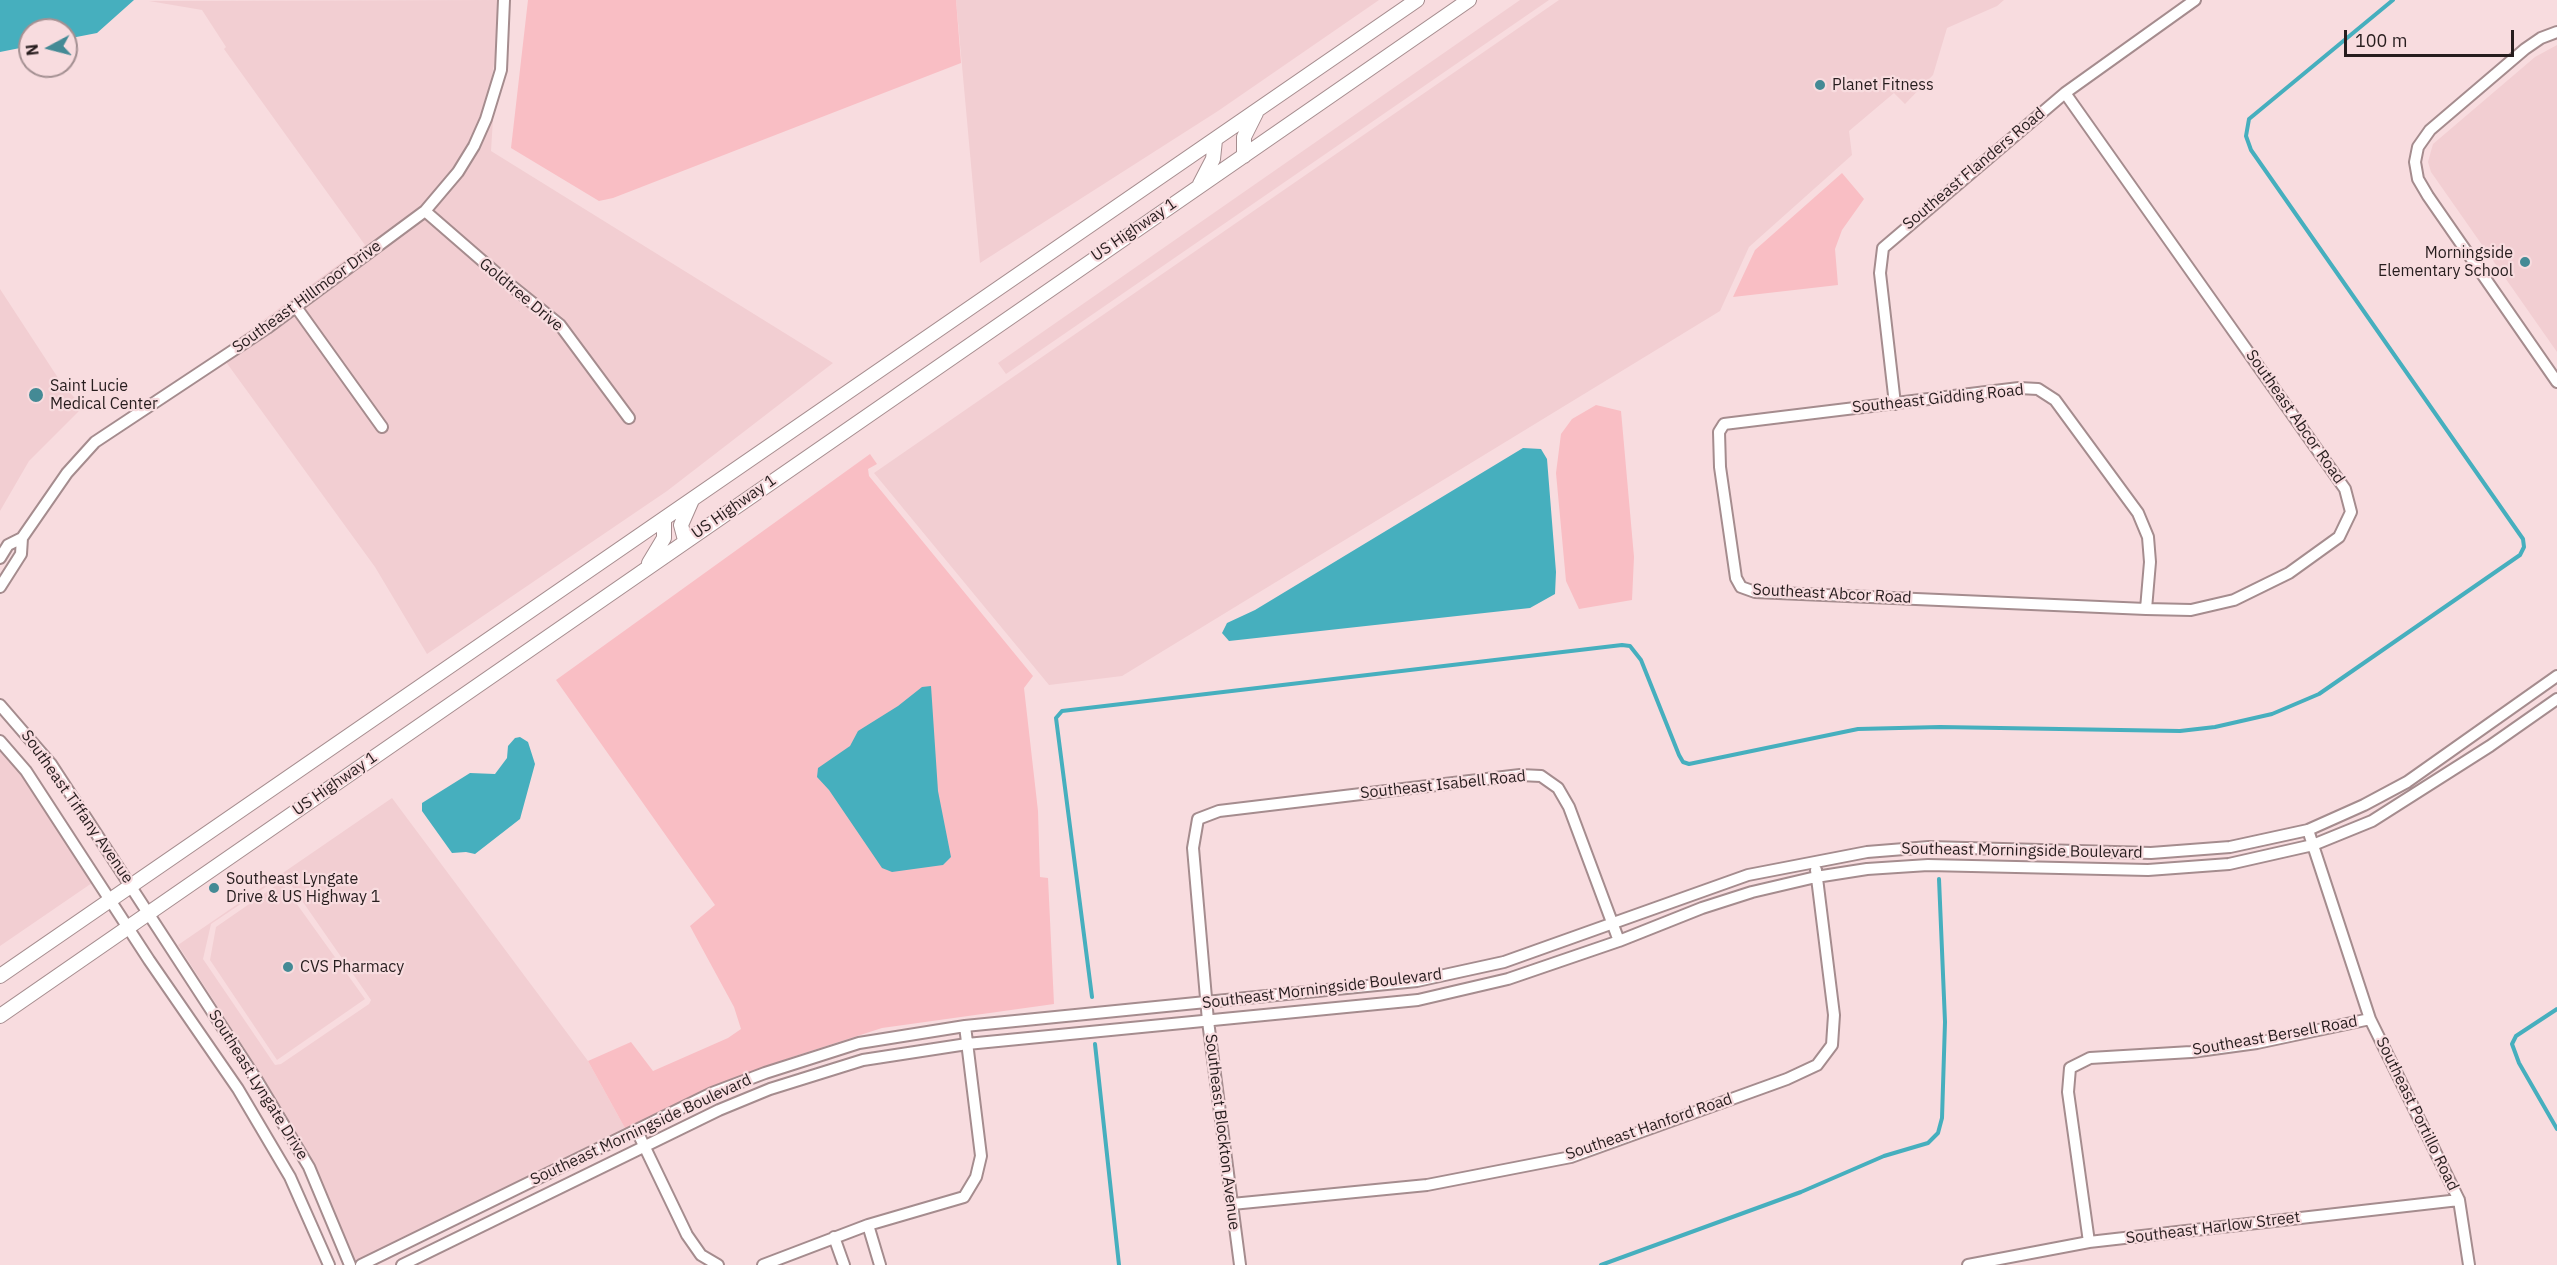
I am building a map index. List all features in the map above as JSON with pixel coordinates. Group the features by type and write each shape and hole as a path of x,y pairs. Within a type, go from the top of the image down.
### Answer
{"main road":[{"name":"US Highway 1","path":"0,976 1417,0"},
{"name":"US Highway 1","path":"0,1016 685,540 1469,0"},
{"path":"1244,156 1244,137 1257,111"},
{"path":"1199,186 1213,159 1215,140"},
{"path":"685,540 681,525 692,500"},
{"path":"646,567 664,538 664,519"}],"street":[{"name":"Southeast Hillmoor Drive","path":"0,558 8,545 22,538 67,473 95,442 296,307 425,211 458,172 474,146 486,119 501,70 504,0"},
{"name":"Southeast Flanders Road","path":"1895,404 1880,273 1883,248 2065,93 2195,0"},
{"path":"2557,32 2541,38 2525,49 2430,130 2418,147 2415,162 2418,179 2428,196 2557,382"},
{"name":"Southeast Abcor Road","path":"1741,587 1755,592 2191,610 2234,600 2289,573 2339,537 2351,512 2345,489 2065,93"},
{"name":"Goldtree Drive","path":"425,211 508,284 560,325 629,418"},
{"path":"296,307 382,427"},
{"name":"Southeast Gidding Road","path":"1741,587 1736,578 1720,467 1719,432 1724,424 2019,388 2038,389 2055,400 2138,513 2148,546 2146,609"},
{"name":"Southeast Hillmoor Drive","path":"0,587 21,554 22,538"},
{"name":"Southeast Morningside Boulevard","path":"361,1265 712,1094 800,1061 859,1043 965,1026 1207,1004 1417,981 1504,962 1560,944 1748,875 1815,861 1929,847 2151,853 2230,847 2308,830 2364,805 2407,782 2481,732 2557,676"},
{"name":"Southeast Morningside Boulevard","path":"402,1265 719,1110 805,1077 863,1060 967,1044 1418,1000 1508,979 1702,908 1816,877 1867,869 1928,865 2148,870 2229,864 2313,845 2372,821 2490,746 2557,699"},
{"name":"Southeast Tiffany Avenue","path":"0,705 51,764 150,913"},
{"path":"2481,732 2490,746"},
{"name":"Southeast Tiffany Avenue","path":"0,741 26,771 129,927"},
{"name":"Southeast Isabell Road","path":"1198,819 1219,811 1520,776 1541,776 1557,788 1564,797 1619,940"},
{"name":"Southeast Blockton Avenue","path":"1198,819 1193,848 1208,1021 1240,1265"},
{"name":"Southeast Portillo Road","path":"2308,830 2370,1019 2459,1200 2469,1265"},
{"path":"1982,866 1983,849"},
{"path":"2148,870 2151,853"},
{"name":"Southeast Hanford Road","path":"1232,1204 1427,1185 1571,1157 1787,1079 1817,1065 1832,1045 1834,1015 1815,861"},
{"name":"Southeast Lyngate Drive","path":"150,913 258,1082 309,1167 350,1265"},
{"name":"Southeast Lyngate Drive","path":"129,927 238,1089 290,1177 329,1265"},
{"name":"Southeast Bersell Road","path":"2089,1242 2068,1092 2070,1068 2090,1058 2191,1052 2257,1043 2370,1019"},
{"path":"763,1265 868,1225 964,1197 976,1177 981,1156 965,1026"},
{"path":"800,1061 805,1077"},
{"path":"637,1131 687,1235 701,1255 718,1265"},
{"path":"493,1200 501,1217"},
{"name":"Southeast Harlow Street","path":"1968,1265 2089,1242 2459,1200"},
{"path":"868,1225 880,1265"},
{"path":"834,1237 844,1265"}],"shaded area":[{"path":"497,0 497,47 489,93 469,143 452,169 420,207 220,352 365,245 224,49 226,47 202,10 149,1"},
{"path":"528,0 956,0 961,63 613,198 599,201 511,148"},
{"path":"956,0 1379,0 1218,111 980,263"},
{"path":"1520,0 1549,0 1006,374 998,363"},
{"path":"1559,0 2004,0 1997,6 1947,28 1933,75 1905,104 1894,93 1849,131 1852,155 1749,247 1720,311 1122,676 1049,685 874,473"},
{"name":"Morningside Elementary School","path":"2557,45 2557,352 2431,172 2428,162 2433,144 2535,57"},
{"path":"493,118 491,151 833,363 667,491 427,654 375,567 226,362 271,332 429,215 464,175 480,148"},
{"path":"1842,173 1864,199 1842,230 1835,249 1838,285 1733,297 1755,250"},
{"name":"Saint Lucie Medical Center","path":"0,289 62,384 83,407 29,461 0,511"},
{"path":"1596,405 1621,411 1634,557 1632,600 1579,609 1566,581 1556,473 1561,434 1572,419"},
{"path":"870,454 877,464 868,469 869,476 1033,676 1024,688 1038,811 1040,877 1048,878 1054,1004 882,1028 792,1057 710,1088 626,1130 588,1061 631,1042 653,1071 728,1038 741,1029 734,1007 690,926 715,905 556,680"},
{"path":"0,751 21,774 92,883 0,946"},
{"path":"392,798 588,1061 626,1130 355,1261 314,1164 264,1079 178,945","holes":["282,876 287,879 371,1000 369,1004 281,1064 275,1065 203,959 211,924"]},
{"path":"281,882 365,999 277,1060 210,960 216,927"}],"water":[{"path":"0,0 134,0 97,33 78,37 78,18 18,18 18,48 0,52"},
{"path":"1523,448 1541,449 1547,459 1556,572 1555,594 1530,608 1229,641 1222,633 1227,623 1255,610"},
{"path":"931,686 938,791 951,857 943,865 892,872 882,868 829,790 817,777 818,768 850,746 858,731 898,706 922,687"},
{"path":"520,737 528,742 535,764 520,819 475,854 452,853 422,811 422,803 470,773 495,774 507,758 508,746 515,738"}],"waterway":[{"path":"1092,997 1056,718 1062,711 1622,645 1630,646 1641,660 1679,755 1683,762 1689,764 1858,729 1940,727 2180,731 2215,727 2272,714 2319,694 2520,555 2524,547 2523,539 2251,150 2246,136 2249,119 2393,0"},
{"path":"1601,1265 1801,1192 1884,1156 1928,1143 1938,1133 1942,1118 1945,1022 1939,879"},
{"path":"2557,1009 2516,1036 2512,1044 2519,1063 2557,1129"},
{"path":"1095,1044 1119,1265"}],"place":[{"name":"Planet Fitness","path":"1820,85"},
{"name":"Morningside Elementary School","path":"2525,262"},
{"name":"Saint Lucie Medical Center","path":"36,395"},
{"name":"Southeast Lyngate Drive & US Highway 1","path":"214,888"},
{"name":"CVS Pharmacy","path":"288,967"}]}
